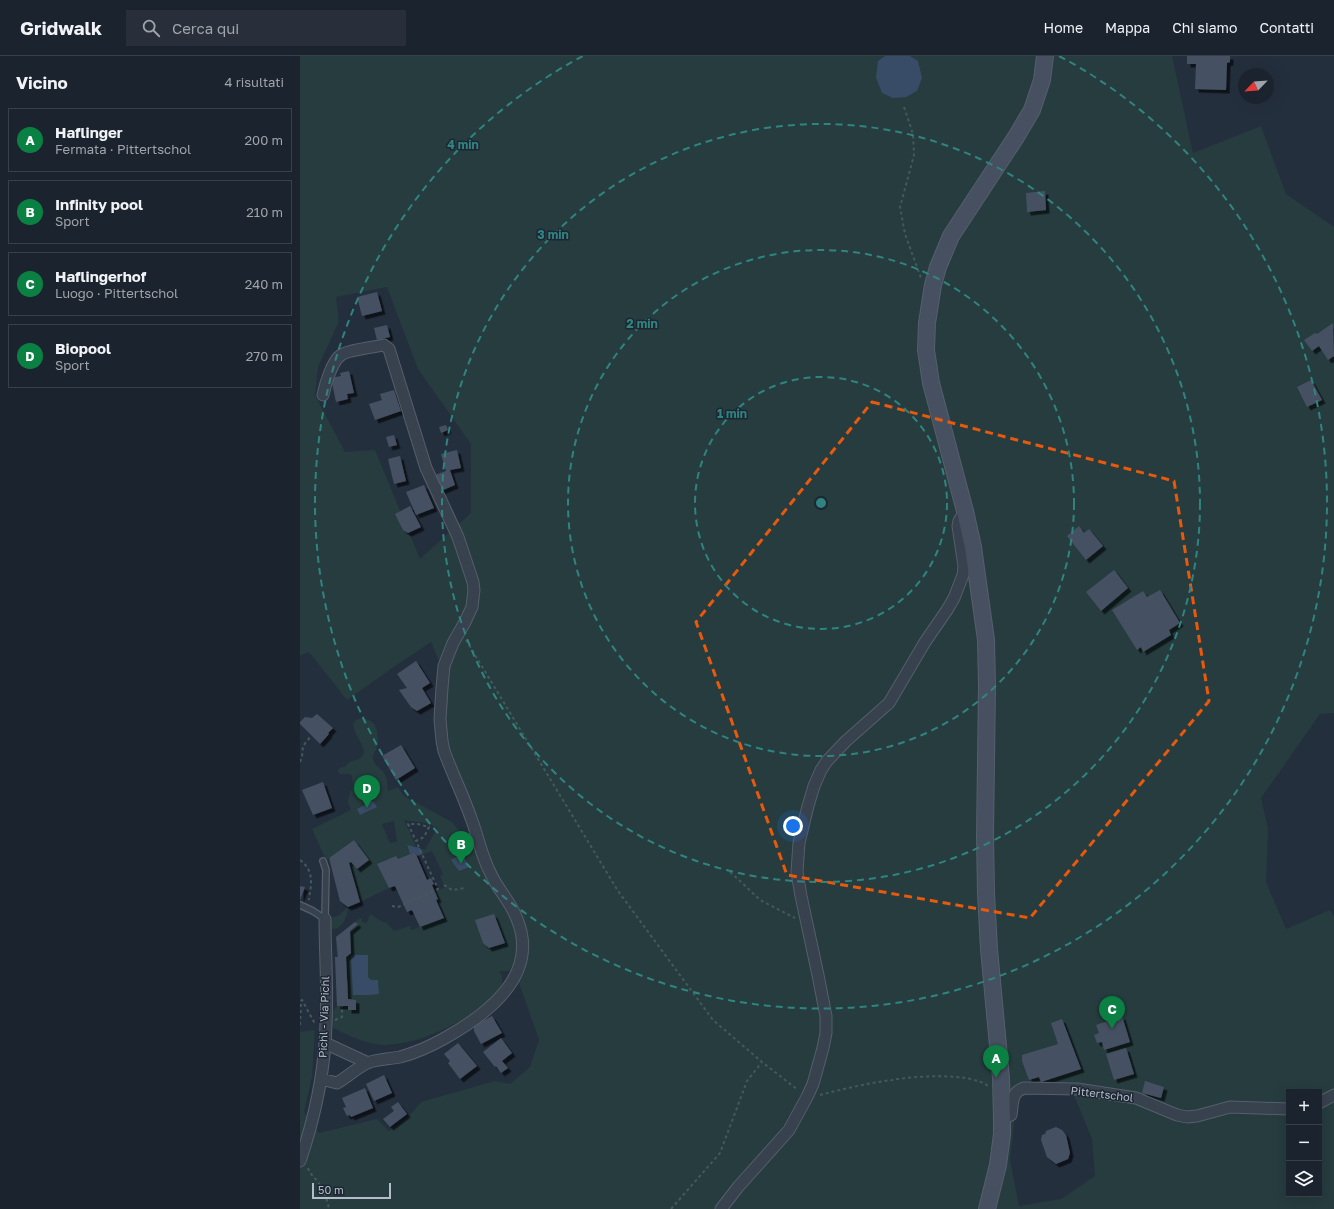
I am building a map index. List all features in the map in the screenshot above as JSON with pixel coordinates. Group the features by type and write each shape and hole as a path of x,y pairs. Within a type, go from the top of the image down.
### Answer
{"main road":[{"path":"987,1209 998,1165 1002,1126 1002,1099 989,949 986,893 985,828 987,655 973,547 965,511 936,403 929,371 926,341 928,314 938,268 951,236 1032,110 1042,80 1045,56"}],"street":[{"path":"321,1079 337,1083 368,1063 408,1055 456,1032 484,1012 514,980 521,962 523,944 522,933 518,920 510,904 489,872 471,817 448,762 442,741 440,718 444,666 453,643 472,607 474,590 473,582 458,537 426,468 389,349 384,345 341,355 334,364 323,395"},
{"path":"721,1209 738,1187 788,1130 808,1098 823,1048 826,1033 826,1016 798,882 797,854 803,824 814,786 827,761 846,741 889,703 925,642 954,598 963,575 964,566 958,526 965,511"},
{"name":"Pichl - Via Pichl","path":"304,1162 321,1079 325,1043 326,919"},
{"path":"325,1043 368,1063"},
{"name":"Pittertschol","path":"1002,1126 1012,1115 1013,1096 1019,1090 1024,1088 1077,1089 1136,1098 1177,1115 1187,1117 1197,1116 1230,1107 1286,1109"},
{"path":"1322,1101 1334,1095"}],"lane":[{"path":"323,861 326,870 326,919"},
{"path":"300,905 326,919"}],"path":[{"path":"904,108 913,134 914,155 900,207 905,234 923,285"},
{"path":"460,632 618,891 713,1020 762,1062 808,1098 893,1079 945,1077 966,1078 980,1082 1002,1099"},
{"path":"300,762 303,746 311,736"},
{"path":"392,906 398,907 438,889 408,824 418,824 429,827 424,837 416,841"},
{"path":"459,849 464,842 466,834"},
{"path":"300,860 303,862 312,878 308,908"},
{"path":"730,872 760,900 807,923"},
{"path":"444,885 452,890 466,888"},
{"path":"300,1025 302,1000 314,1022 326,1022"},
{"path":"338,1019 342,1017 342,1006"},
{"path":"671,1209 720,1153 747,1081 762,1062"},
{"path":"304,1162 324,1192 329,1209"}],"highlighted area":[{"path":"872,402 1174,481 1209,701 1030,918 787,875 696,622"}],"green space":[{"path":"300,56 1172,56 1193,153 1261,126 1286,194 1334,227 1334,713 1320,714 1261,798 1268,829 1266,882 1286,929 1330,910 1334,916 1334,1209 300,1209 300,1032 315,1030 312,1077 304,1112 319,1133 377,1119 389,1131 411,1114 421,1102 495,1081 510,1084 530,1067 539,1040 518,980 526,958 528,947 527,935 522,922 496,880 444,737 445,675 431,642 347,700 309,652 300,656","holes":["387,287 418,369 471,444 471,513 420,559 375,450 345,452 315,395 318,367 339,321 336,297","1073,1093 1092,1139 1095,1176 1061,1199 1019,1206 1010,1160 1017,1096"]},
{"path":"364,718 372,722 376,728 378,743 373,755 373,760 385,775 388,791 398,787 404,796 452,822 479,855 511,913 518,935 516,967 508,971 499,971 502,981 498,991 489,1002 476,1012 434,1034 420,1039 396,1044 379,1045 358,1039 331,1027 330,1015 337,1006 335,957 337,957 336,937 360,918 362,919 362,922 367,923 370,914 387,923 394,931 410,926 411,930 444,918 436,900 438,899 435,892 445,887 440,876 443,874 432,851 423,854 420,848 425,850 437,828 426,823 404,820 416,846 407,846 410,854 398,859 396,856 378,864 389,888 360,902 349,863 351,862 357,869 369,860 354,840 326,860 312,829 351,810 348,802 353,786 352,776 350,774 340,774 338,769 346,766 349,762 359,759 364,754 364,750 353,727 353,723 356,720","holes":["394,821 397,842 390,843 382,824"]},
{"path":"348,907 347,915 343,923 337,928 329,928 330,920 333,917 338,916"}],"water":[{"path":"885,56 910,56 918,61 922,78 917,91 906,97 893,98 882,93 876,77 878,61"},
{"path":"373,801 377,807 360,815 357,809"},
{"path":"407,845 420,848 423,854 417,856 415,852 410,854"},
{"path":"462,853 469,867 459,871 451,860"},
{"path":"351,955 368,955 368,977 371,980 378,980 379,994 353,995"}],"building":[{"path":"1187,56 1230,56 1230,62 1227,63 1226,90 1195,89 1196,64 1187,64"},
{"path":"1045,191 1046,210 1027,212 1026,193"},
{"path":"377,292 382,311 362,316 357,297"},
{"path":"1333,323 1334,356 1328,360 1319,346 1312,351 1304,340 1315,333 1317,334"},
{"path":"387,325 390,337 377,340 374,328"},
{"path":"349,371 354,393 347,394 348,399 336,402 331,378 341,376 340,373"},
{"path":"1311,380 1322,400 1307,407 1297,387"},
{"path":"394,390 401,411 375,420 369,404 382,400 380,394"},
{"path":"446,425 448,430 441,433 439,427"},
{"path":"394,435 397,445 389,447 386,437"},
{"path":"457,450 461,468 450,470 455,485 441,491 435,475 446,471 441,454"},
{"path":"400,456 406,481 394,484 388,459"},
{"path":"424,485 434,508 416,515 406,492"},
{"path":"410,506 421,527 408,533 403,530 395,514"},
{"path":"1079,526 1084,533 1089,529 1103,546 1086,560 1067,536"},
{"path":"1114,570 1128,588 1101,611 1086,592"},
{"path":"1160,590 1180,623 1169,630 1171,635 1143,652 1141,647 1137,650 1112,610 1143,591 1147,597"},
{"path":"416,661 430,683 422,688 431,703 417,711 411,707 399,690 407,688 397,674"},
{"path":"317,714 333,728 320,744 300,724 305,717 312,718"},
{"path":"401,745 415,768 396,780 382,756"},
{"path":"323,782 332,808 313,815 302,790"},
{"path":"354,840 369,860 357,869 351,862 349,863 360,902 348,907 340,901 329,858"},
{"path":"415,852 427,880 431,878 434,884 432,885 438,899 436,900 444,918 420,927 412,910 407,912 395,886 389,888 377,864 396,856 398,859"},
{"path":"300,886 305,887 300,900"},
{"path":"494,914 505,943 489,948 483,943 475,920"},
{"path":"355,922 358,924 350,931 351,953 346,957 348,999 356,1000 356,1010 348,1010 348,1006 337,1006 335,957 338,957 336,937"},
{"path":"492,1016 502,1033 481,1044 474,1031 474,1026"},
{"path":"1122,1016 1130,1042 1104,1050 1102,1042 1097,1043 1094,1035 1099,1033 1096,1025"},
{"path":"1062,1019 1081,1069 1041,1082 1039,1077 1029,1080 1022,1061 1022,1055 1058,1044 1051,1023"},
{"path":"501,1038 512,1053 502,1061 508,1068 501,1073 483,1052"},
{"path":"458,1043 477,1066 460,1079 448,1063 450,1061 444,1054"},
{"path":"1126,1048 1134,1074 1114,1080 1106,1054"},
{"path":"384,1075 392,1093 374,1101 366,1084"},
{"path":"1145,1081 1164,1087 1161,1098 1142,1093"},
{"path":"365,1088 373,1108 351,1117 350,1115 347,1116 343,1108 346,1107 342,1098"},
{"path":"398,1102 407,1114 390,1127 383,1119 394,1111 391,1107"},
{"path":"1056,1127 1062,1130 1066,1135 1070,1153 1068,1159 1056,1164 1047,1157 1041,1140 1042,1135 1045,1134 1046,1131"}],"place":[{"name":"Biopool","path":"367,808"},
{"name":"Infinity pool","path":"461,864"},
{"name":"Haflingerhof","path":"1112,1029"},
{"name":"Haflinger","path":"996,1078"}]}
